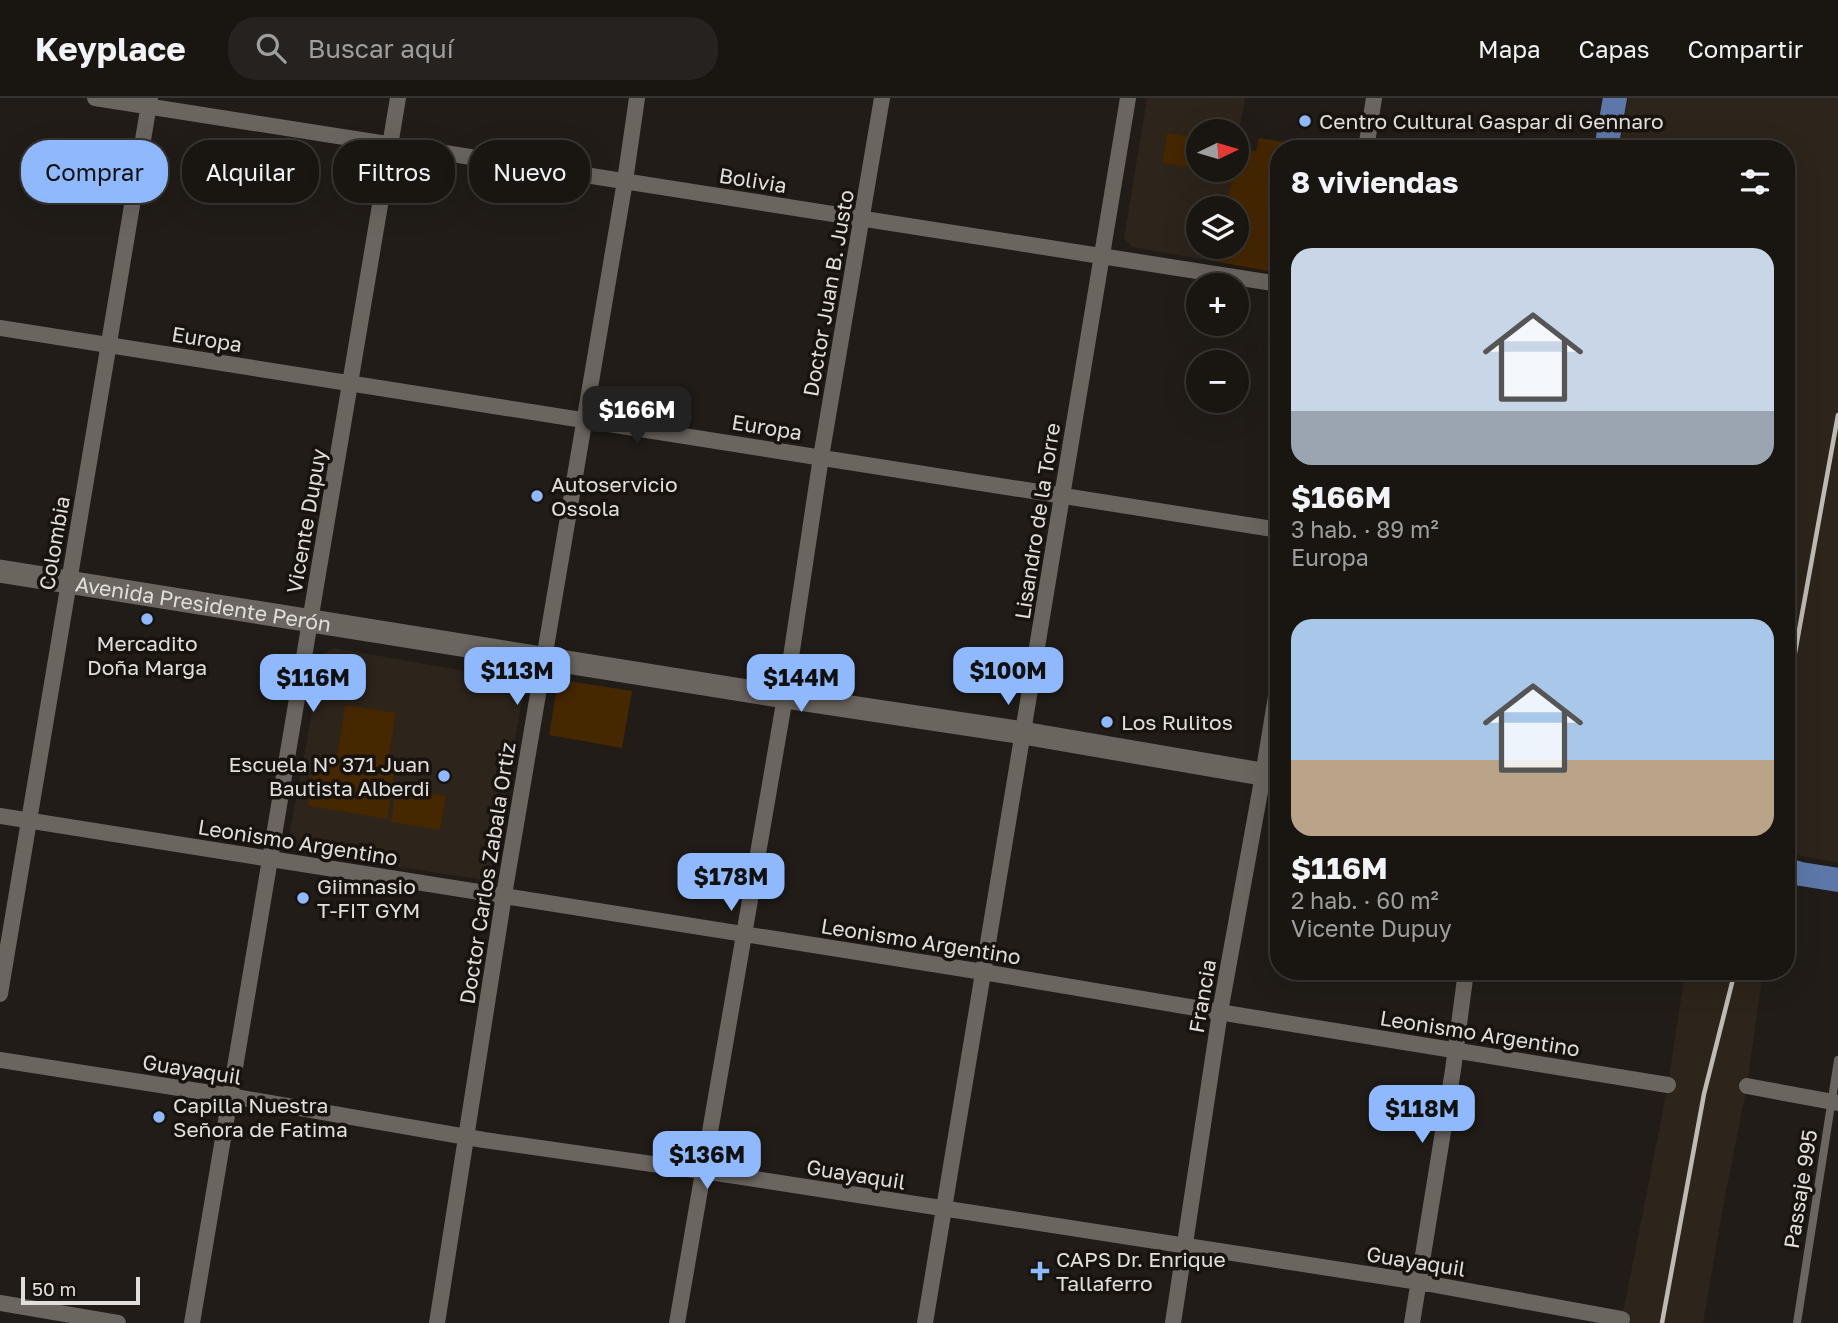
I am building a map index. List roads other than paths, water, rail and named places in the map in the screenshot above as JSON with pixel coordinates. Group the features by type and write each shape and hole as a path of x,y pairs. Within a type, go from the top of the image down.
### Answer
{"main road":[{"path":"1608,140 1615,98"},
{"name":"Avenida Presidente Perón","path":"0,571 1023,733 1270,776"},
{"path":"1795,873 1838,880"}],"street":[{"name":"Bolivia","path":"95,98 150,102 368,140"},
{"name":"Vicente Dupuy","path":"392,140 398,98"},
{"name":"Doctor Carlos Zabala Ortiz","path":"437,1323 504,895 637,98"},
{"name":"Doctor Juan B. Justo","path":"677,1323 785,697 821,457 881,98"},
{"name":"Lisandro de la Torre","path":"925,1323 1128,98"},
{"path":"1367,140 1374,98"},
{"name":"Colombia","path":"0,995 150,102"},
{"name":"Bolivia","path":"455,154 1270,283"},
{"name":"Vicente Dupuy","path":"192,1323 381,203"},
{"name":"Europa","path":"0,328 1270,529"},
{"name":"Francia","path":"1173,1323 1220,1013 1270,781"},
{"name":"Leonismo Argentino","path":"0,816 983,972 1668,1085"},
{"path":"1412,1323 1465,980"},
{"name":"Guayaquil","path":"0,1060 467,1136 1419,1282 1622,1319"},
{"path":"1747,1086 1835,1102"},
{"path":"0,1303 118,1323"}],"lane":[{"name":"Passaje 995","path":"1797,1323 1835,1102 1838,1060"}],"railway":[{"path":"1795,653 1838,415"},
{"path":"1662,1323 1704,1094 1733,980"}],"place":[{"name":"Centro Cultural Gaspar di Gennaro","path":"1305,121"},
{"name":"Autoservicio Ossola","path":"537,496"},
{"name":"Mercadito Doña Marga","path":"147,619"},
{"name":"Los Rulitos","path":"1107,722"},
{"name":"Escuela N° 371 Juan Bautista Alberdi","path":"444,776"},
{"name":"Giimnasio T-FIT GYM","path":"303,898"},
{"name":"Capilla Nuestra Señora de Fatima","path":"159,1117"},
{"name":"CAPS Dr. Enrique Tallaferro","path":"1040,1271"}]}
